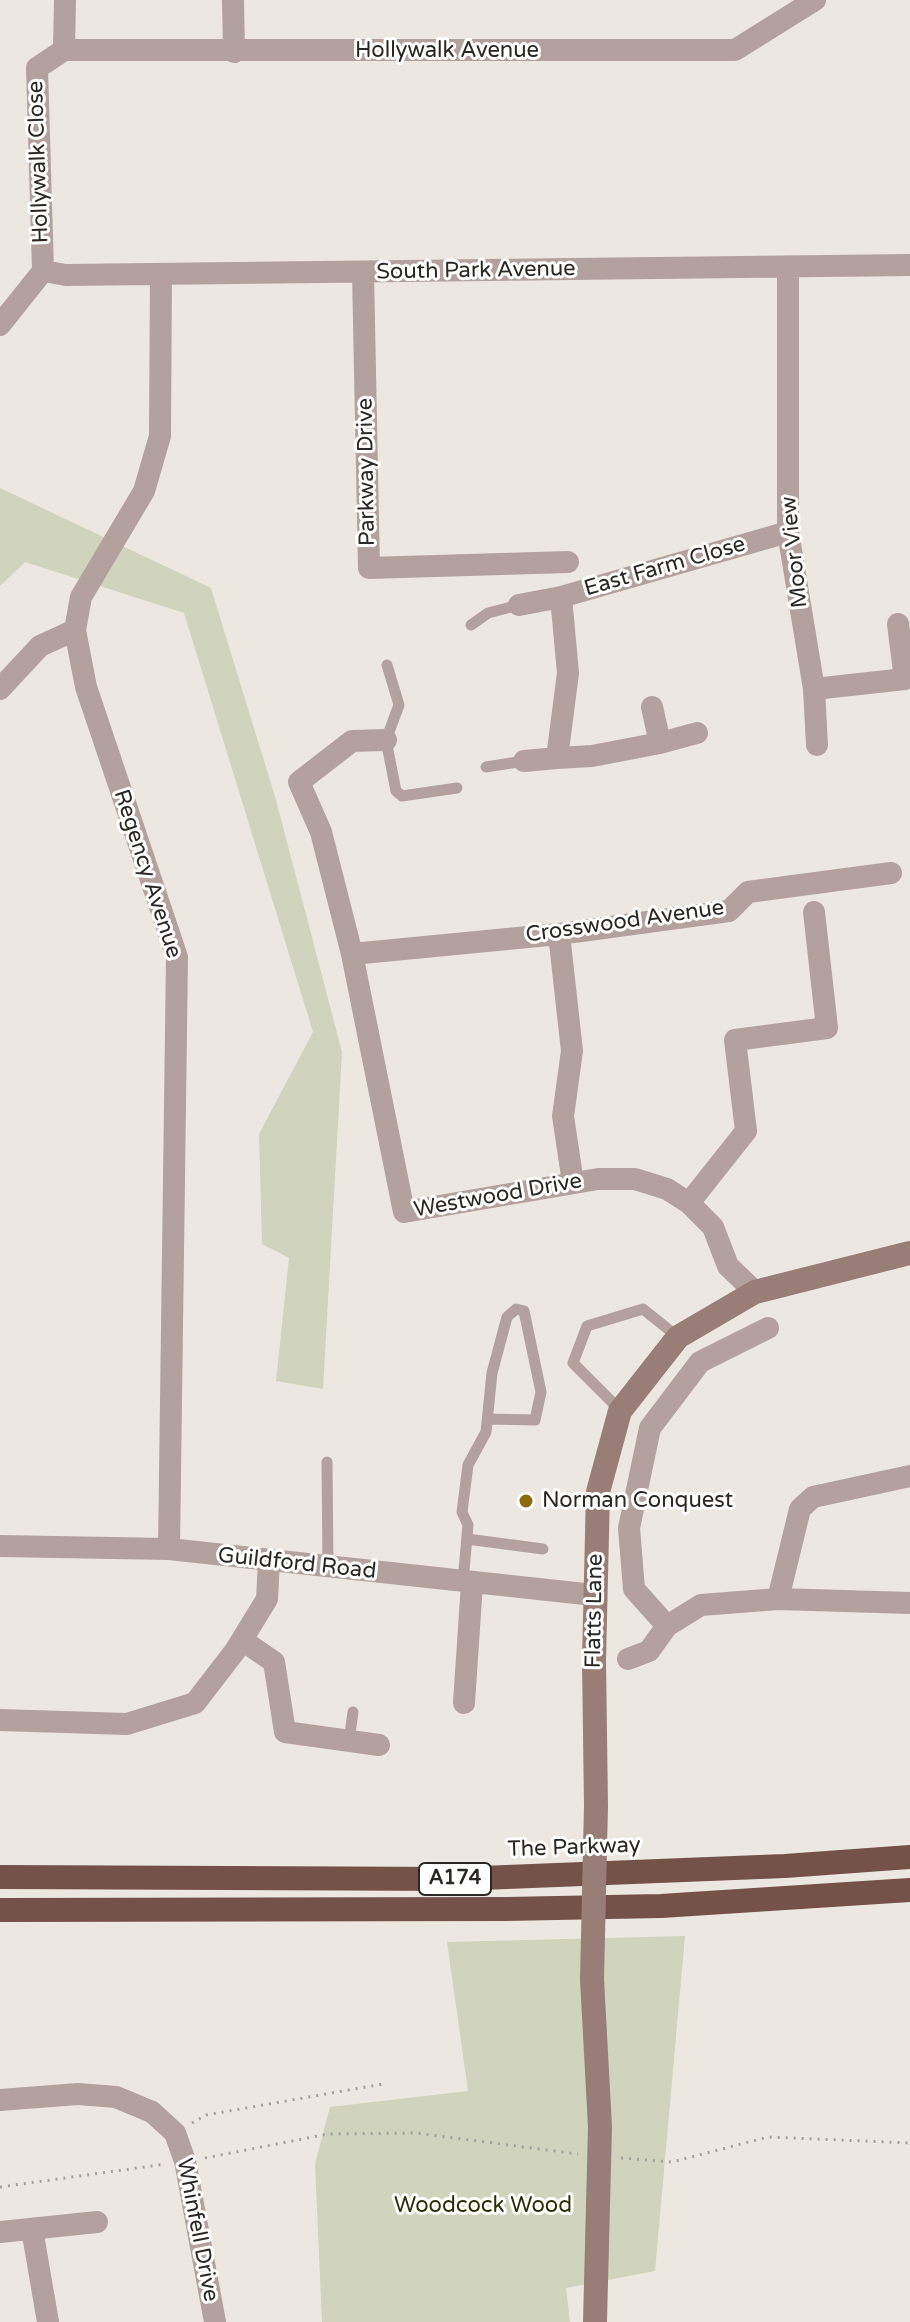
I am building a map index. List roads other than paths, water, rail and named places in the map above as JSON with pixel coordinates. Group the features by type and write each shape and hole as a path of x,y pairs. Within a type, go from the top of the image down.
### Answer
{"highway":[{"name":"The Parkway","path":"0,1877 456,1879 785,1866 910,1857"},
{"name":"A174","path":"0,1910 661,1906 910,1890"}],"street":[{"path":"64,50 65,0"},
{"path":"233,0 234,52"},
{"name":"Hollywalk Avenue","path":"64,50 735,50 815,0"},
{"name":"Hollywalk Close","path":"0,325 43,271 37,68 64,50"},
{"name":"South Park Avenue","path":"43,271 66,275 363,273 910,265"},
{"name":"Moor View","path":"788,267 788,532 814,689 817,745"},
{"name":"Parkway Drive","path":"363,273 369,568 568,562"},
{"name":"Regency Avenue","path":"161,274 160,436 144,491 81,597 75,630 86,687 177,957 169,1549"},
{"name":"East Farm Close","path":"557,758 568,673 561,597 788,532"},
{"path":"519,605 561,597"},
{"path":"814,689 905,679 898,624"},
{"path":"0,689 40,646 75,630"},
{"path":"652,707 660,743"},
{"path":"524,761 592,756 697,733"},
{"path":"352,954 321,832 299,782 352,741 386,740"},
{"name":"Crosswood Avenue","path":"352,954 559,934 729,911 748,892 891,873"},
{"path":"689,1203 746,1131 735,1040 827,1028 814,912"},
{"path":"559,934 572,1051 563,1116 573,1183"},
{"name":"Westwood Drive","path":"352,954 404,1212 573,1183 635,1179 667,1189 689,1203 713,1227 728,1266 755,1292"},
{"name":"Flatts Lane","path":"595,2322 600,2156 592,1979 596,1806 594,1595 598,1492 620,1411 678,1337 755,1292 910,1253"},
{"path":"667,1626 634,1589 629,1528 650,1428 700,1362 768,1328"},
{"path":"607,1457 642,1466"},
{"path":"778,1599 800,1509 813,1497 910,1476"},
{"name":"Guildford Road","path":"0,1546 169,1549 594,1595"},
{"path":"0,1720 127,1724 195,1703 242,1640 267,1599 269,1561"},
{"path":"464,1703 468,1583"},
{"path":"628,1659 649,1651 667,1626 701,1605 778,1599 910,1603"},
{"path":"242,1640 274,1662 285,1732 379,1745"},
{"name":"Whinfell Drive","path":"0,2100 78,2094 116,2097 152,2112 175,2133 185,2161 215,2322"},
{"path":"0,2232 97,2222"},
{"path":"32,2229 48,2322"}],"lane":[{"path":"471,625 488,613 519,605"},
{"path":"387,665 399,705 386,740 398,795 457,788"},
{"path":"486,767 524,761"},
{"path":"620,1411 573,1363 587,1326 643,1309 678,1337"},
{"path":"468,1583 468,1525 462,1512 468,1465 482,1441 488,1419 492,1373 507,1317 510,1311 524,1311 541,1392 535,1420 488,1419"},
{"path":"327,1462 328,1567"},
{"path":"467,1539 543,1549"},
{"path":"349,1741 353,1712"}],"place":[{"name":"Norman Conquest","path":"526,1501"}],"park label":[{"name":"Woodcock Wood","path":"483,2206"}]}
